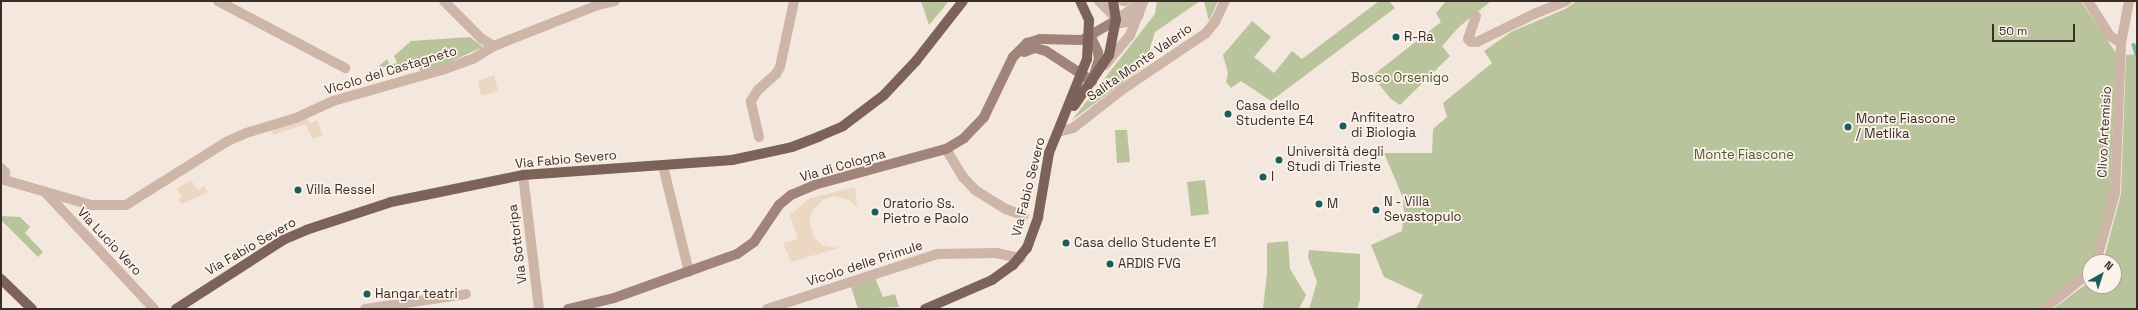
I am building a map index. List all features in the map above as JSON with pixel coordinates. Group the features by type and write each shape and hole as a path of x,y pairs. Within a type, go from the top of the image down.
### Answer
{"main road":[{"name":"Via Fabio Severo","path":"176,309 247,262 306,230 391,202 523,175 732,160 792,147 843,126 884,95 963,1"},
{"name":"Via Fabio Severo","path":"941,29 973,1"},
{"name":"Via Fabio Severo","path":"925,309 983,286 1001,275 1020,258 1035,229 1049,153 1082,76 1090,35 1089,20 1080,1"},
{"name":"Via Fabio Severo","path":"1058,132 1109,55 1116,20 1113,1"},
{"name":"Via di Cologna","path":"568,309 614,298 689,272 747,248 764,230 779,205 791,195 814,185 946,149 964,138 984,117 1013,58 1027,43 1040,39 1076,42 1116,20"},
{"path":"1013,58 1035,48 1050,54 1082,76 1092,81 1098,60 1098,52 1090,35"},
{"path":"1,279 32,309"}],"street":[{"path":"218,1 345,68"},
{"path":"444,1 482,39 494,46"},
{"name":"Vicolo del Castagneto","path":"2,179 91,205 126,205 238,136 296,118 333,101 442,70 473,59 494,46 615,1"},
{"path":"759,137 751,101 758,90 776,74 780,66 794,1"},
{"path":"1099,1 1116,20 1128,23 1141,13"},
{"path":"1116,20 1129,12 1137,1"},
{"path":"1092,81 1130,35 1141,13 1144,1"},
{"name":"Salita Monte Valerio","path":"1058,132 1073,128 1123,89 1206,33 1215,22 1224,1"},
{"path":"1476,16 1468,40 1471,42 1477,42 1534,14 1567,1"},
{"path":"2088,1 2110,36 2121,43"},
{"name":"Clivo Artemisio","path":"2098,254 2116,186 2121,43 2130,1"},
{"path":"946,149 963,177 975,190 1006,209 1024,216"},
{"path":"663,166 689,272"},
{"path":"1,168 5,172 2,179"},
{"name":"Via Sottoripa","path":"523,175 539,309"},
{"name":"Via Lucio Vero","path":"46,193 154,309"},
{"name":"Vicolo delle Primule","path":"767,309 937,254 996,254 1020,258"},
{"path":"2044,309 2082,278"},
{"path":"365,309 466,294"}],"green space":[{"path":"921,1 949,1 929,25"},
{"path":"1157,1 1200,1 1155,32 1144,67 1072,120 1155,14"},
{"path":"1204,1 1218,1 1209,21"},
{"name":"Bosco Orsenigo","path":"1379,1 1389,1 1395,8 1271,101 1241,81 1231,88 1226,82 1228,73 1223,55 1252,21 1271,37 1254,57 1274,73 1292,51 1302,59"},
{"name":"Bosco Orsenigo","path":"1446,1 1491,1 1459,27 1442,46 1450,56 1400,105 1391,99 1372,76 1441,22 1436,13"},
{"name":"Monte Fiascone","path":"1577,1 2081,1 2116,53 2110,197 2094,254 2082,254 2082,272 2079,277 2038,309 1416,309 1423,295 1384,277 1371,245 1402,231 1404,214 1403,198 1384,153 1432,153 1433,129 1447,117 1443,103 1492,63 1484,51 1511,32 1565,9"},
{"path":"470,37 483,47 421,75 419,66 378,67 387,59 390,65 397,63 394,56 411,41"},
{"path":"2137,54 2137,309 2053,309 2082,287 2082,294 2122,294 2122,254 2105,254 2121,194 2126,55"},
{"path":"1115,130 1127,130 1130,162 1117,163"},
{"path":"1205,180 1209,214 1191,216 1187,182"},
{"path":"1,216 20,217 30,227 25,233 43,252 38,257 1,220"},
{"path":"1288,241 1290,269 1306,295 1299,309 1263,309 1267,273 1267,243"},
{"path":"1309,250 1360,254 1360,300 1357,309 1309,309 1317,282 1308,257"},
{"path":"875,278 883,297 895,294 899,307 858,309 851,287"}],"shaded area":[{"path":"494,75 498,91 481,96 478,81"},
{"path":"308,118 309,123 317,120 323,136 312,139 306,124 273,135 272,130"},
{"path":"191,180 198,190 204,186 208,192 182,204 178,199 182,197 177,189"},
{"path":"855,187 857,207 849,200 833,196 823,200 812,211 809,222 814,237 822,245 837,248 849,245 791,262 783,243 798,239 790,215 810,198"}],"waterway":[{"path":"2134,45 2137,54"}],"place":[{"name":"R-Ra","path":"1396,37"},
{"name":"Casa dello Studente E4","path":"1228,114"},
{"name":"Anfiteatro di Biologia","path":"1343,126"},
{"name":"Monte Fiascone / Metlika","path":"1848,127"},
{"name":"Università degli Studi di Trieste","path":"1279,160"},
{"name":"I","path":"1263,177"},
{"name":"Villa Ressel","path":"298,190"},
{"name":"M","path":"1319,204"},
{"name":"N - Villa Sevastopulo","path":"1376,210"},
{"name":"Oratorio Ss. Pietro e Paolo","path":"875,212"},
{"name":"Casa dello Studente E1","path":"1066,243"},
{"name":"ARDIS FVG","path":"1110,264"},
{"name":"Hangar teatri","path":"367,294"}]}
